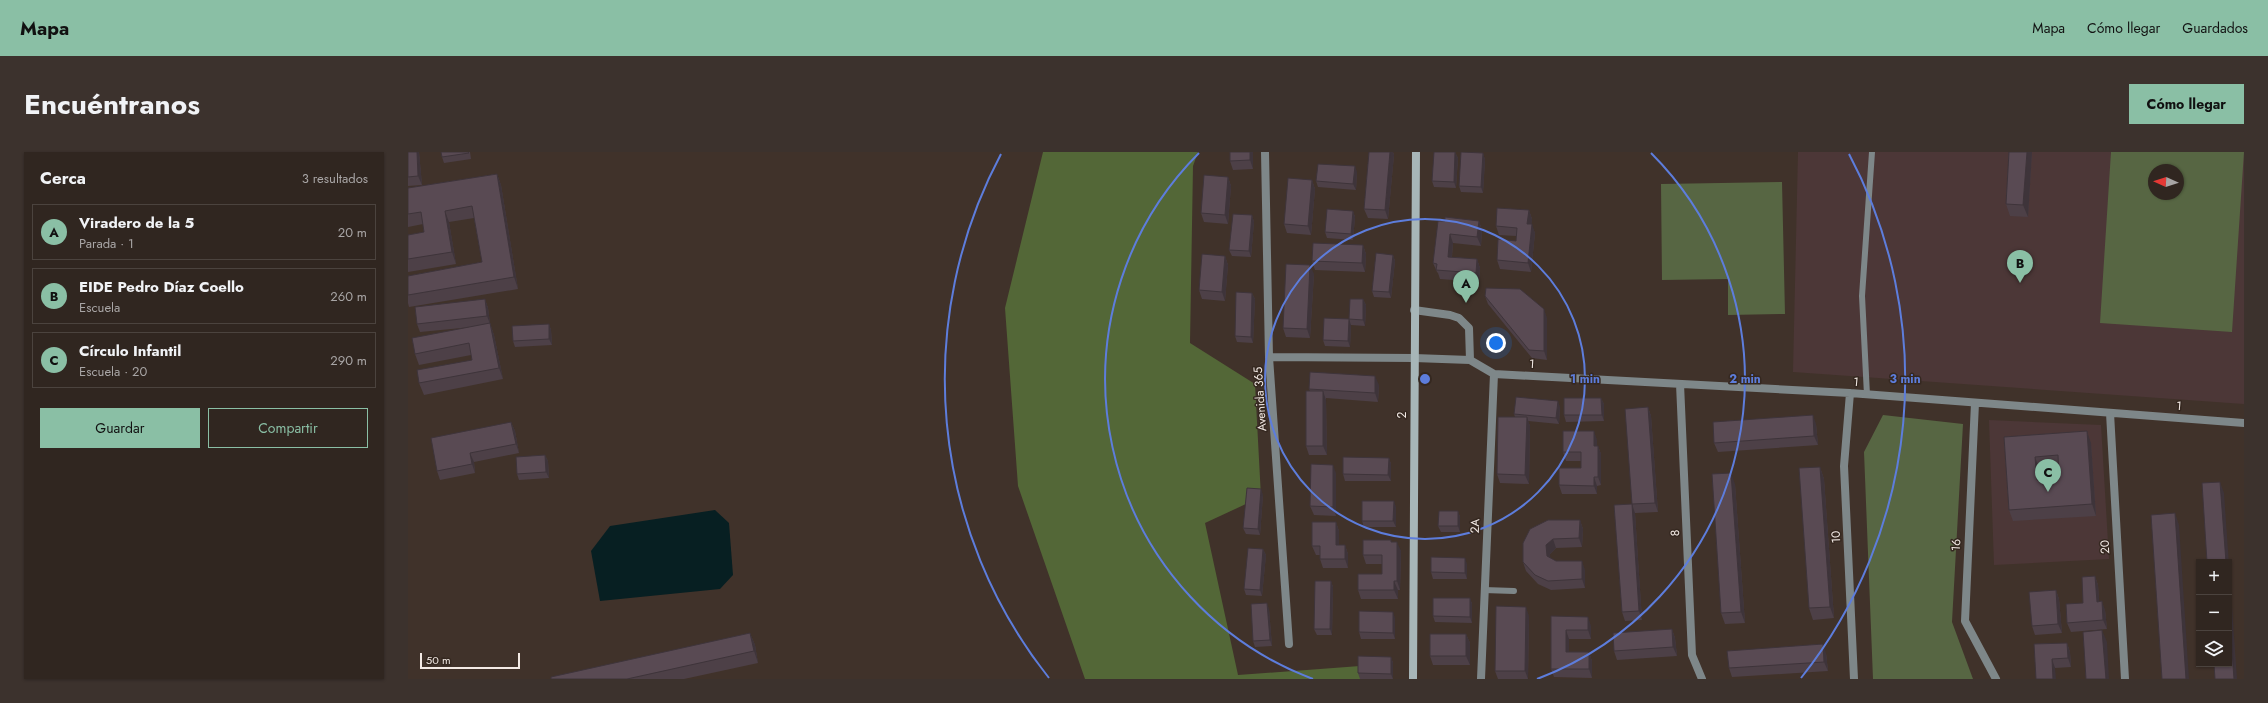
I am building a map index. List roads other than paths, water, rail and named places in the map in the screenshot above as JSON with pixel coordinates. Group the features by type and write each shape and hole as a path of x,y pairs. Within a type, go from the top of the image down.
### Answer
{"street":[{"name":"Avenida 365","path":"1265,152 1269,357 1289,644"},
{"name":"2","path":"1413,679 1416,152"},
{"path":"1414,310 1459,318 1469,328 1470,360"},
{"name":"1","path":"1269,357 1470,360 1494,374 1850,393 2244,423"},
{"name":"2A","path":"1481,679 1494,374"},
{"name":"8","path":"1680,384 1692,655 1702,679"},
{"name":"10","path":"1850,393 1844,466 1854,679"},
{"name":"16","path":"1975,403 1965,621 1996,679"},
{"name":"20","path":"2110,413 2125,679"}],"lane":[{"path":"1867,395 1862,296 1872,152"},
{"path":"1484,590 1514,591"}],"water":[{"path":"715,510 729,523 733,575 720,589 600,601 591,551 610,526"}],"place":[{"name":"EIDE Pedro Díaz Coello","path":"2020,283"},
{"name":"Viradero de la 5","path":"1466,303"},
{"name":"Círculo Infantil","path":"2048,492"}]}
